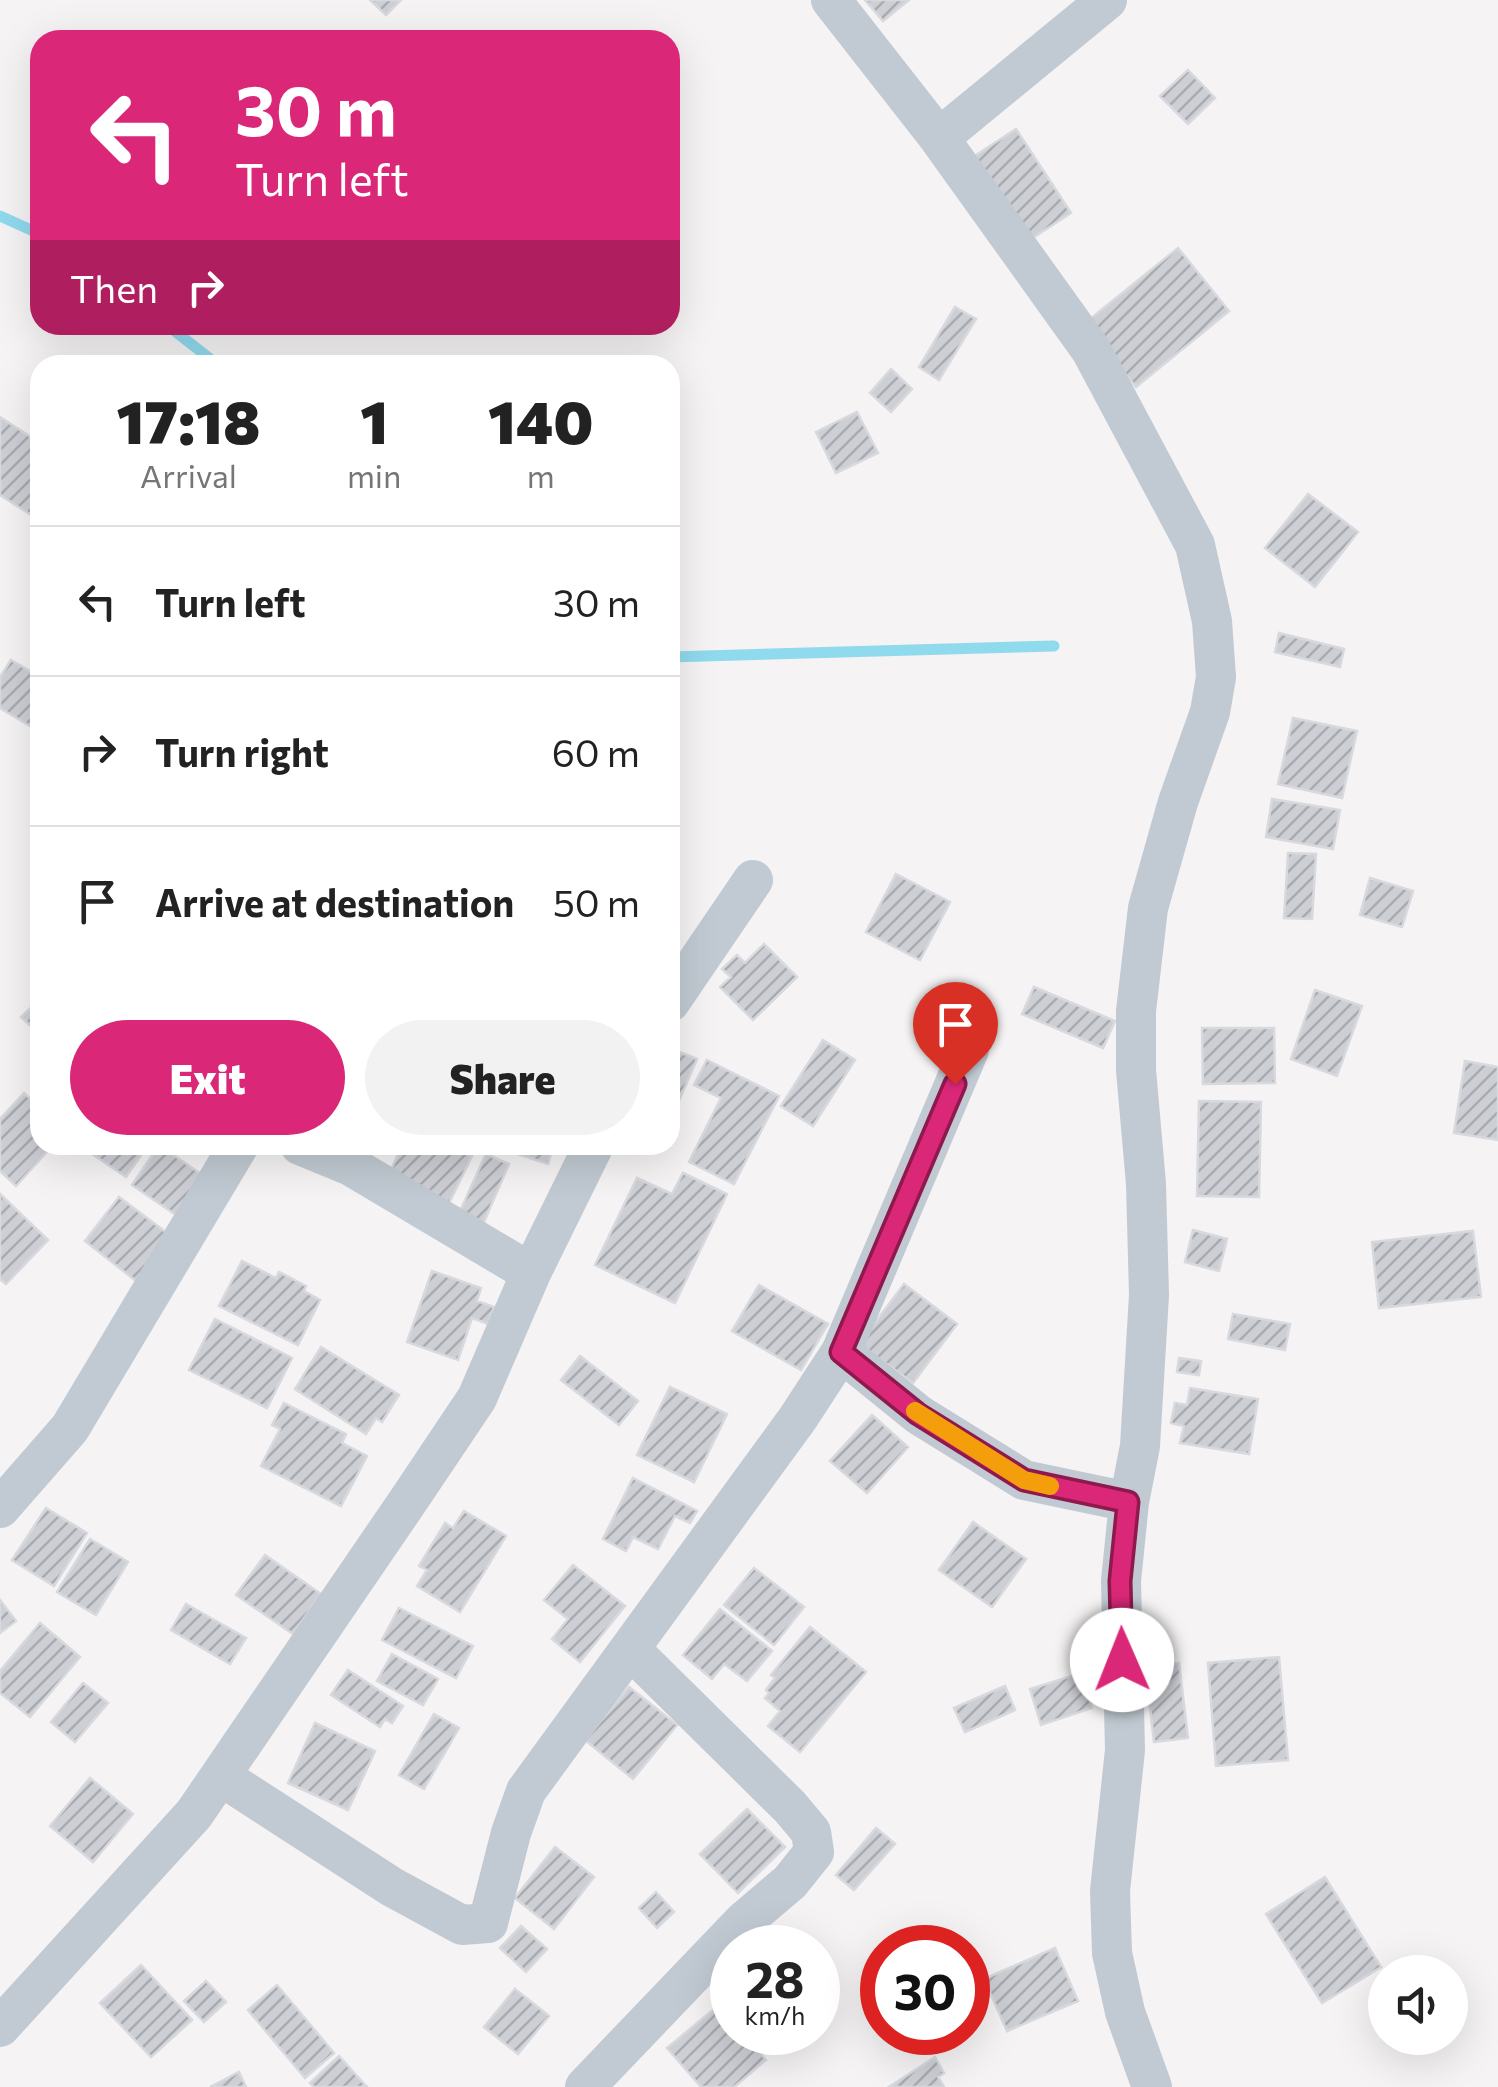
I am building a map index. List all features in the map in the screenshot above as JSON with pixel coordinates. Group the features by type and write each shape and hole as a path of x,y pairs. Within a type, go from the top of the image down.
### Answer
{"street":[{"path":"832,0 939,138 1091,350 1195,545 1212,621 1216,677 1210,712 1178,802 1148,908 1136,1011 1150,1296 1140,1446 1128,1502 1120,1581 1125,1750 1110,1892 1112,1953 1125,2012 1152,2087"},
{"path":"939,138 1107,0"},
{"path":"680,987 753,880"},
{"path":"222,1776 392,1887 462,1925 488,1923 526,1791 798,1418 841,1352 969,1050"},
{"path":"0,1508 70,1428 233,1155"},
{"path":"324,1155 351,1166 531,1273"},
{"path":"0,2027 194,1814 222,1776 477,1398 531,1273 589,1155"},
{"path":"841,1352 918,1414 1024,1480 1128,1502"},
{"path":"586,2087 743,1922 790,1882 814,1852 812,1832 790,1807 631,1650"}],"building":[{"path":"370,0 401,0 386,15"},
{"path":"865,0 909,0 883,21"},
{"path":"1188,70 1215,98 1188,124 1160,96"},
{"path":"1016,129 1071,213 1028,241 973,157"},
{"path":"1178,248 1229,311 1136,387 1084,324"},
{"path":"955,307 976,319 939,380 919,367"},
{"path":"891,369 912,389 891,412 870,393"},
{"path":"857,412 878,453 836,473 816,432"},
{"path":"0,417 30,436 30,514 0,495"},
{"path":"1308,494 1358,532 1315,587 1265,548"},
{"path":"1279,633 1344,649 1340,667 1275,652"},
{"path":"11,660 30,671 30,726 0,708 0,677"},
{"path":"1293,718 1357,731 1342,798 1278,784"},
{"path":"1272,799 1340,810 1333,849 1266,837"},
{"path":"1288,853 1316,854 1312,919 1284,918"},
{"path":"896,874 950,902 920,960 866,932"},
{"path":"1370,878 1413,891 1402,927 1360,915"},
{"path":"764,944 797,977 753,1020 720,987 731,977 722,969 737,955 745,963"},
{"path":"1034,987 1115,1021 1103,1048 1022,1014"},
{"path":"1315,990 1362,1006 1337,1076 1291,1059"},
{"path":"30,1008 30,1026 21,1017"},
{"path":"1202,1028 1274,1028 1275,1083 1203,1084"},
{"path":"823,1040 855,1060 813,1126 781,1106"},
{"path":"680,1052 697,1059 680,1098"},
{"path":"707,1060 779,1096 734,1184 689,1162 721,1098 694,1085"},
{"path":"1465,1061 1498,1067 1498,1140 1454,1133"},
{"path":"24,1093 30,1098 30,1155 44,1155 16,1186 0,1171 0,1119"},
{"path":"1199,1101 1261,1102 1259,1197 1197,1196"},
{"path":"94,1155 141,1155 126,1177"},
{"path":"152,1155 174,1155 207,1178 179,1217 132,1185"},
{"path":"398,1155 472,1156 447,1207 387,1179"},
{"path":"486,1155 509,1164 481,1229 457,1218"},
{"path":"520,1155 551,1155 548,1164"},
{"path":"683,1173 727,1194 675,1303 595,1265 637,1178 672,1194"},
{"path":"0,1194 48,1240 6,1284 0,1279"},
{"path":"119,1197 171,1236 136,1281 85,1241"},
{"path":"1193,1230 1227,1239 1219,1271 1185,1262"},
{"path":"1473,1231 1481,1297 1379,1308 1372,1242"},
{"path":"242,1261 276,1278 279,1272 306,1286 304,1291 320,1300 298,1345 219,1306"},
{"path":"432,1271 481,1288 477,1301 494,1307 488,1324 472,1318 458,1360 407,1342"},
{"path":"904,1284 957,1324 913,1383 859,1344"},
{"path":"759,1285 828,1324 801,1370 732,1331"},
{"path":"1233,1314 1290,1324 1285,1350 1228,1339"},
{"path":"215,1319 292,1358 267,1408 189,1370"},
{"path":"321,1347 399,1395 382,1422 376,1418 366,1434 295,1389"},
{"path":"580,1356 638,1401 619,1425 561,1380"},
{"path":"1179,1358 1201,1361 1199,1375 1177,1372"},
{"path":"670,1387 727,1414 694,1482 637,1455"},
{"path":"1190,1388 1258,1399 1249,1454 1180,1443 1184,1426 1171,1423 1175,1403 1187,1405"},
{"path":"284,1403 346,1434 342,1443 367,1456 341,1506 261,1466 280,1429 272,1425"},
{"path":"872,1415 908,1447 867,1493 830,1461"},
{"path":"633,1478 697,1511 690,1523 675,1516 658,1549 633,1537 626,1551 603,1539"},
{"path":"46,1508 87,1533 54,1586 12,1560"},
{"path":"464,1511 506,1536 460,1612 417,1586 427,1570 419,1566 445,1523 453,1528"},
{"path":"973,1522 1026,1559 992,1607 939,1570"},
{"path":"90,1539 128,1562 96,1615 57,1592"},
{"path":"265,1555 321,1594 293,1634 236,1595"},
{"path":"573,1565 625,1606 580,1662 552,1639 568,1619 544,1600"},
{"path":"754,1568 804,1607 774,1645 724,1605"},
{"path":"0,1600 16,1621 0,1633"},
{"path":"186,1604 246,1638 230,1664 171,1630"},
{"path":"399,1608 473,1646 456,1678 382,1640"},
{"path":"720,1609 772,1651 747,1681 724,1664 712,1679 683,1655"},
{"path":"40,1623 80,1657 30,1717 0,1693 0,1671"},
{"path":"810,1627 866,1672 800,1752 768,1726 780,1711 765,1698 775,1678 771,1675"},
{"path":"392,1654 438,1679 423,1705 377,1681"},
{"path":"1279,1657 1288,1760 1216,1766 1208,1663"},
{"path":"1179,1663 1188,1738 1154,1742 1145,1667"},
{"path":"348,1670 403,1706 392,1723 385,1719 380,1727 331,1695"},
{"path":"1081,1673 1092,1708 1041,1725 1030,1689"},
{"path":"83,1683 108,1703 75,1742 51,1722"},
{"path":"1005,1686 1015,1710 965,1732 954,1708"},
{"path":"629,1687 677,1725 633,1779 585,1740"},
{"path":"434,1714 459,1728 424,1789 399,1775"},
{"path":"315,1723 375,1751 348,1810 288,1783"},
{"path":"90,1778 133,1814 93,1862 50,1826"},
{"path":"747,1809 785,1847 738,1893 700,1854"},
{"path":"876,1828 895,1844 854,1890 836,1875"},
{"path":"555,1847 594,1877 554,1929 515,1898"},
{"path":"1325,1877 1374,1955 1368,1955 1368,1975 1322,2003 1266,1914"},
{"path":"656,1892 674,1912 657,1928 639,1908"},
{"path":"521,1926 547,1949 526,1972 500,1948"},
{"path":"1055,1948 1078,2001 1007,2031 990,1993 990,1976"},
{"path":"141,1965 192,2020 151,2057 100,2003"},
{"path":"206,1981 226,2002 204,2022 184,2001"},
{"path":"277,1985 334,2053 305,2078 248,2010"},
{"path":"515,1989 549,2016 518,2054 484,2027"},
{"path":"710,2012 710,2055 762,2055 766,2060 734,2087 701,2087 667,2048"},
{"path":"339,2056 367,2087 314,2087 310,2083"},
{"path":"935,2057 944,2073 938,2077 944,2087 889,2087"},
{"path":"239,2072 246,2087 210,2087"}],"waterway":[{"path":"0,216 30,230"},
{"path":"180,335 205,355"},
{"path":"680,657 1054,646"}],"slow traffic":[{"path":"915,1411 1024,1480 1050,1486"}],"route":[{"path":"955,1084 841,1352 918,1414 1024,1480 1128,1502 1120,1581 1122,1660"}]}
